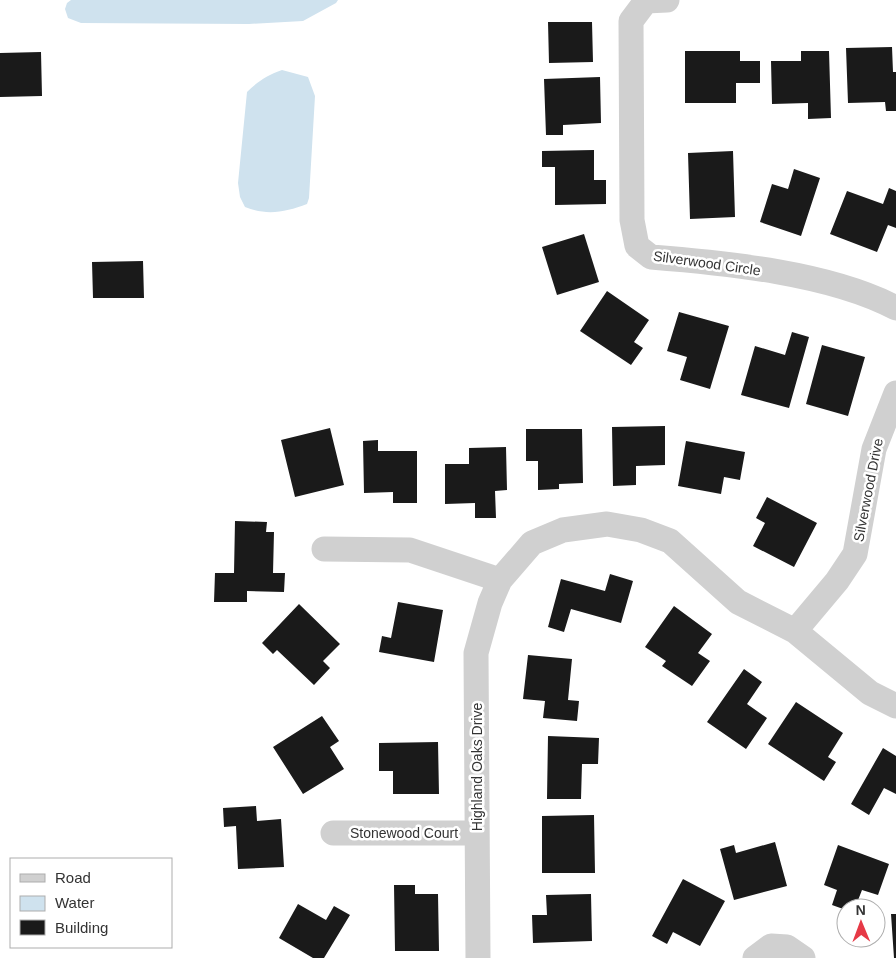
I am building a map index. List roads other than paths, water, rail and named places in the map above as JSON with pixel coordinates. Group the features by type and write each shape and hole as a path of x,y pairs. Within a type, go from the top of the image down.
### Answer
{"street":[{"name":"Silverwood Circle","path":"667,0 646,1 631,21 632,220 637,246 651,258 764,271 828,283 875,297 896,308"},
{"name":"Silverwood Drive","path":"795,631 838,580 855,554 874,449 896,393"},
{"name":"Highland Oaks Drive","path":"478,958 476,653 490,603 500,580 532,543 563,530 607,524 641,530 670,541 738,602 795,631 870,693 896,706"},
{"path":"324,549 410,550 500,580"},
{"name":"Stonewood Court","path":"332,833 476,833"},
{"path":"755,958 771,946 787,947 803,958"}],"water":[{"path":"71,0 338,0 336,3 303,21 249,24 81,23 68,18 65,9 67,3"},
{"path":"282,70 308,77 315,96 309,198 307,204 292,209 276,212 253,210 245,207 240,197 238,183 247,92 263,79"}]}
